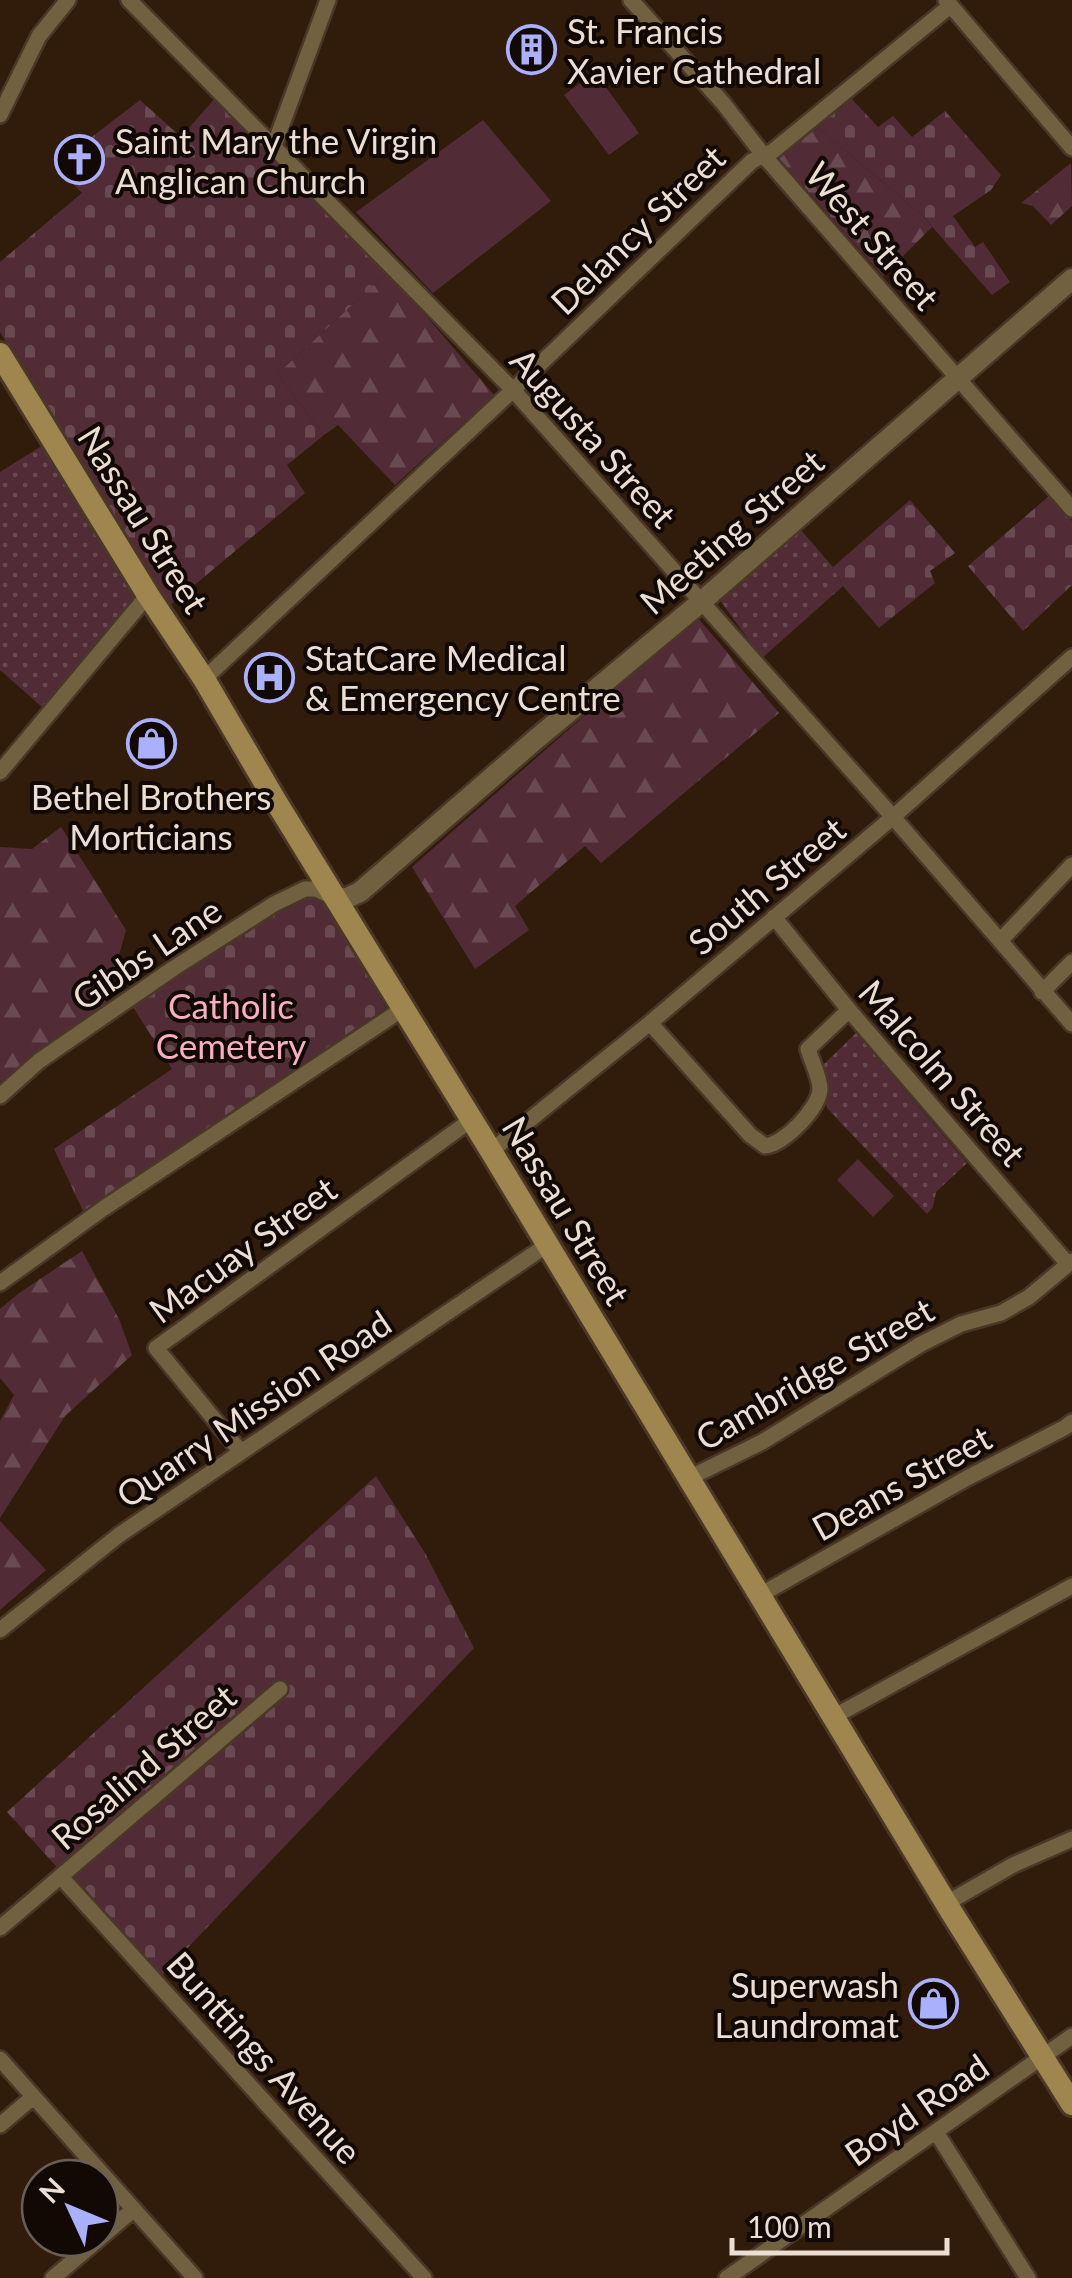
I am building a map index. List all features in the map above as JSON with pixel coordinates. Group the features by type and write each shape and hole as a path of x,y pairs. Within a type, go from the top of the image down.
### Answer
{"main road":[{"name":"Nassau Street","path":"0,354 148,595 204,678 1072,2104"}],"street":[{"path":"0,114 38,36 68,0"},
{"name":"Augusta Street","path":"130,0 514,390 1072,1024"},
{"path":"274,146 328,0"},
{"name":"West Street","path":"631,0 1072,509"},
{"path":"948,3 1072,148"},
{"name":"Delancy Street","path":"204,678 514,390 752,161 832,104 948,3"},
{"name":"Meeting Street","path":"336,898 360,892 1072,279"},
{"path":"0,772 148,595"},
{"name":"South Street","path":"491,1150 774,918 1072,657"},
{"path":"1000,941 1072,866"},
{"name":"Gibbs Lane","path":"0,1096 39,1060 274,904 305,889 316,889 336,898"},
{"name":"Malcolm Street","path":"774,918 849,1010 1070,1262"},
{"path":"1042,992 1072,962"},
{"path":"0,1283 104,1208 404,1008"},
{"path":"650,1023 750,1135 765,1146 774,1146 813,1110 820,1088 808,1049 849,1010"},
{"name":"Macuay Street","path":"241,1452 156,1348 472,1120"},
{"name":"Quarry Mission Road","path":"0,1630 118,1535 547,1245"},
{"name":"Cambridge Street","path":"688,1478 762,1442 921,1344 961,1324 1001,1313 1029,1297 1070,1262"},
{"name":"Deans Street","path":"760,1595 1072,1422"},
{"path":"834,1716 1072,1586"},
{"name":"Rosalind Street","path":"0,1928 280,1688"},
{"path":"948,1903 1013,1864 1072,1840"},
{"name":"Bunttings Avenue","path":"61,1877 424,2278"},
{"name":"Boyd Road","path":"726,2278 1072,2036"},
{"path":"0,2059 195,2278"},
{"path":"0,2126 33,2097"},
{"path":"936,2132 1028,2278"},
{"path":"53,2278 134,2210"}],"green space":[{"path":"595,72 639,133 609,155 564,95"},
{"path":"848,95 878,127 893,116 912,137 945,111 1001,175 991,190 953,216 975,247 983,242 1010,282 992,295 922,215 812,123"},
{"path":"217,96 388,272 277,374 324,435 287,465 305,493 168,607 0,332 0,262 82,193 55,165 140,100 181,137"},
{"path":"483,120 551,201 433,293 356,212"},
{"path":"812,123 932,227 883,276 775,154"},
{"path":"1071,163 1072,206 1051,225 1033,206 1021,203"},
{"path":"388,272 494,395 395,485 338,425 324,435 277,374"},
{"path":"45,444 137,596 43,708 0,670 0,472"},
{"path":"1049,496 1072,521 1072,585 1023,631 968,566"},
{"path":"910,500 955,553 930,571 935,583 879,628 843,586 833,567"},
{"path":"799,528 833,567 843,586 762,658 719,599"},
{"path":"697,617 779,713 601,863 585,846 515,906 529,930 475,969 412,867"},
{"path":"61,827 126,930 105,1006 0,1082 0,847 32,849"},
{"name":"Catholic Cemetery","path":"308,894 323,898 386,1008 83,1211 54,1149 172,1069 132,1005"},
{"path":"856,1033 967,1163 936,1192 927,1214 827,1108 822,1066"},
{"path":"858,1159 894,1196 873,1217 837,1180"},
{"path":"82,1251 119,1319 132,1355 65,1416 0,1518 0,1421 14,1395 0,1378 0,1309"},
{"path":"376,1476 425,1553 474,1648 158,1979 7,1812"},
{"path":"0,1521 46,1570 0,1610"}],"place":[{"name":"St. Francis Xavier Cathedral","path":"532,50"},
{"name":"Saint Mary the Virgin Anglican Church","path":"80,160"},
{"name":"StatCare Medical & Emergency Centre","path":"270,677"},
{"name":"Bethel Brothers Morticians","path":"151,744"},
{"name":"Superwash Laundromat","path":"934,2004"}]}
